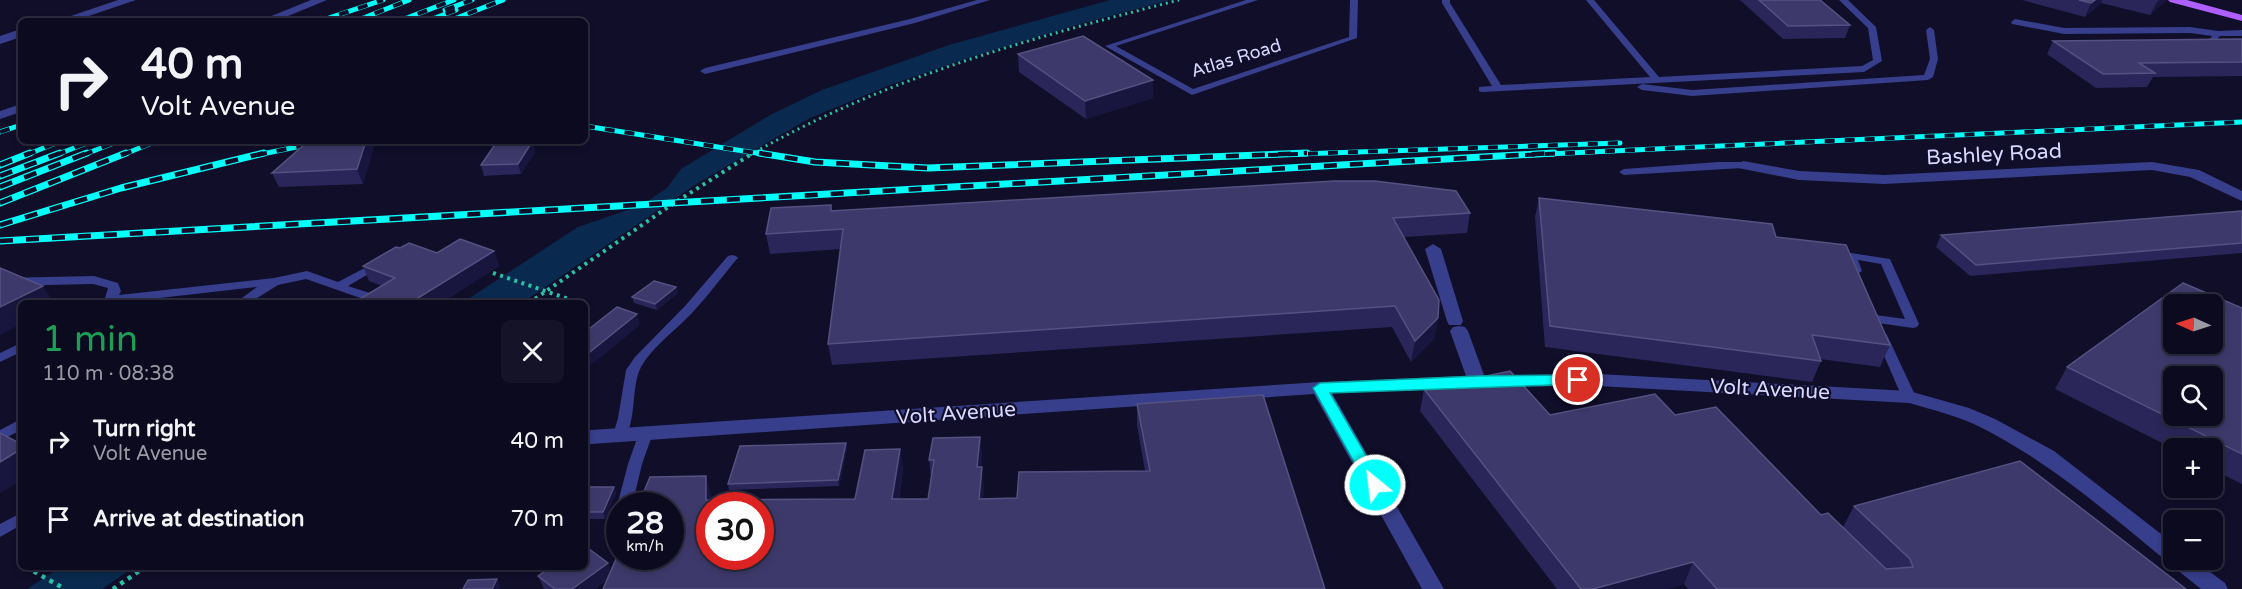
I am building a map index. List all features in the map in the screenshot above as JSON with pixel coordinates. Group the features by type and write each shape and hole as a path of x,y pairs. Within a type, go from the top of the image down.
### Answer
{"main road":[{"path":"2174,0 2242,18"}],"street":[{"path":"72,18 130,0"},
{"path":"273,18 321,0"},
{"path":"0,40 18,34"},
{"path":"0,115 18,109"},
{"name":"Bashley Road","path":"1743,165 1774,173 1870,180 2152,166 2194,173 2242,197"},
{"path":"1433,249 1477,381"},
{"name":"Volt Avenue","path":"591,437 1320,388 1477,381 1598,380 1910,397 1970,416 2047,456 2163,547"},
{"path":"1320,388 1433,589"},
{"path":"2192,570 2217,589"}],"lane":[{"path":"705,71 912,21 986,0"},
{"name":"Atlas Road","path":"1254,0 1109,45 1192,92 1353,38 1354,0"},
{"path":"1446,0 1498,88"},
{"path":"1590,0 1657,80"},
{"path":"1482,89 1864,69 1878,61 1872,27 1843,0"},
{"path":"2015,22 2064,31 2190,30 2218,34 2242,33"},
{"path":"1608,83 1692,93 1928,77 1934,59 1930,30"},
{"path":"2201,41 2212,41 2218,34"},
{"path":"1624,172 1743,165"},
{"path":"1863,288 1851,256 1886,261 1913,324 1873,314 1910,397"},
{"path":"620,435 633,370 641,357 689,309 732,258"},
{"path":"339,286 387,259"},
{"path":"124,300 274,282 307,275 374,300"},
{"path":"0,282 100,281 114,286 115,291 108,300"},
{"path":"246,300 274,282"},
{"path":"0,358 18,349"},
{"path":"0,436 18,426"},
{"path":"628,492 646,433"},
{"path":"0,531 18,520"}],"path":[{"path":"533,300 700,185 814,120 892,87 971,59 1179,0"},
{"path":"493,273 571,300"},
{"path":"31,570 65,589"},
{"path":"113,589 141,570"}],"water":[{"path":"1110,0 1170,0 968,58 890,85 810,118 698,183 526,300 467,300 578,227 642,205 667,188 681,169 772,114 822,90 949,45"},
{"path":"56,570 130,570 102,589 27,589"}],"building":[{"path":"1759,0 1820,0 1850,25 1788,26"},
{"path":"2079,0 2095,0 2091,3"},
{"path":"1083,36 1153,80 1085,101 1018,54"},
{"path":"2242,39 2242,62 2139,63 2155,73 2103,74 2053,41"},
{"path":"305,144 365,144 357,169 272,173"},
{"path":"495,144 531,144 518,164 481,165"},
{"path":"1335,181 1375,181 1456,191 1470,213 1393,218 1439,300 1438,318 1415,341 1395,306 828,344 843,229 766,234 771,208 831,205 831,211"},
{"path":"1539,198 1772,224 1776,237 1846,245 1890,345 1812,335 1821,361 1550,326"},
{"path":"2242,211 2242,243 1976,265 1941,235"},
{"path":"460,239 494,251 415,300 358,300 395,278 363,266 396,247 400,248 409,243 437,253"},
{"path":"0,268 43,286 0,307"},
{"path":"654,281 676,287 655,304 632,297"},
{"path":"2183,283 2209,294 2168,294"},
{"path":"2163,297 2163,354 2223,354 2223,300 2242,308 2242,454 2223,445 2223,438 2210,438 2186,426 2223,426 2223,366 2163,366 2163,415 2067,367"},
{"path":"617,307 637,314 588,354 588,330"},
{"path":"1510,371 1550,415 1655,394 1675,415 1716,407 1821,515 1828,513 1886,569 1913,567 1910,559 1854,506 2020,461 2186,589 1717,589 1693,562 1593,589 1581,589 1424,389"},
{"path":"1263,395 1325,589 603,589 611,570 684,570 684,492 644,492 650,477 706,476 706,492 696,492 696,570 774,570 774,500 855,499 865,450 900,449 892,499 928,499 934,460 929,460 933,438 980,437 977,467 982,467 979,499 1017,498 1019,472 1150,471 1137,404"},
{"path":"0,433 18,442 18,451 0,462"},
{"path":"846,443 838,480 728,484 740,446"},
{"path":"588,487 614,487 612,492 606,492 606,505 603,512 588,512"},
{"path":"588,548 606,562 606,564 572,589 555,589 538,576 547,570 588,570"},
{"path":"497,579 492,589 463,589 468,580"}],"railway":[{"path":"329,18 383,0"},
{"path":"364,18 409,0"},
{"path":"407,18 454,0"},
{"path":"445,10 472,0"},
{"path":"457,18 503,0"},
{"path":"435,18 456,10"},
{"path":"1525,155 2242,122"},
{"path":"0,132 18,126"},
{"path":"588,126 769,155"},
{"path":"1268,155 1620,143"},
{"path":"26,155 54,144"},
{"path":"56,155 84,144"},
{"path":"83,155 111,144"},
{"path":"122,155 150,144"},
{"path":"257,155 311,144"},
{"path":"0,165 30,153"},
{"path":"0,176 60,153"},
{"path":"0,187 87,153"},
{"path":"0,203 126,153"},
{"path":"0,225 121,188 264,153"},
{"path":"759,153 815,162 928,168 1307,153"},
{"path":"0,241 1554,153"}],"route":[{"path":"1375,485 1320,388 1477,381 1578,380"}]}
